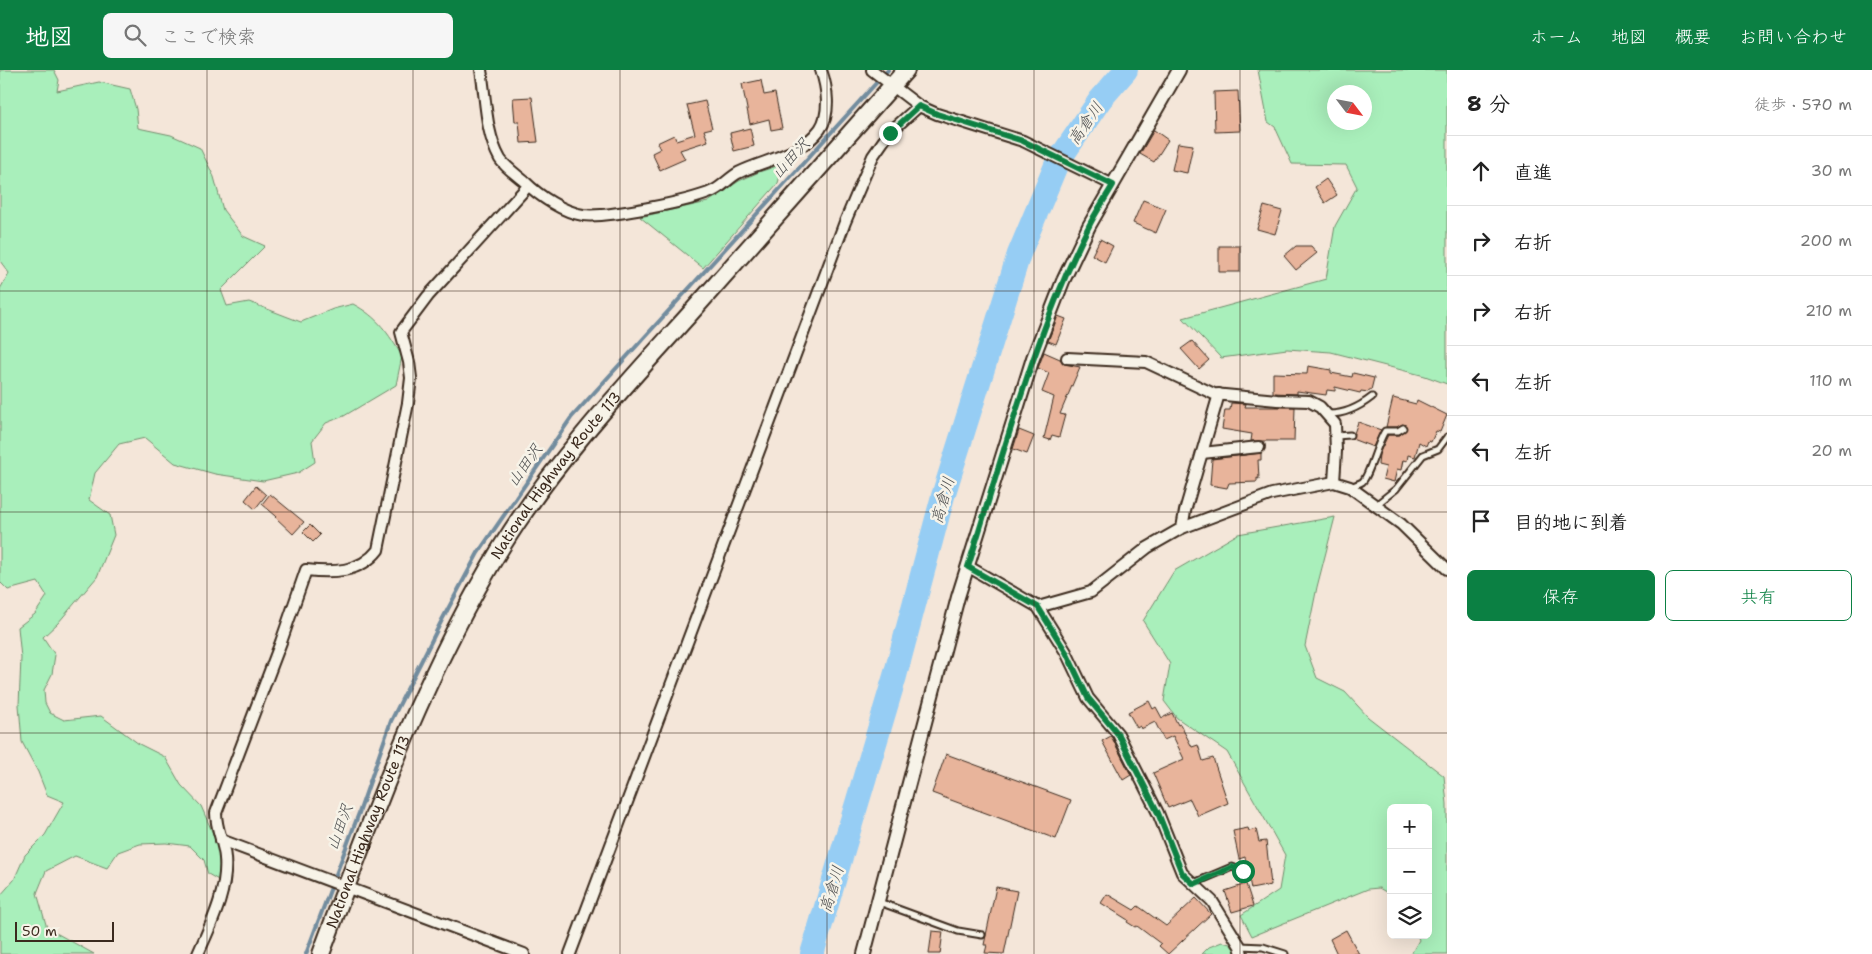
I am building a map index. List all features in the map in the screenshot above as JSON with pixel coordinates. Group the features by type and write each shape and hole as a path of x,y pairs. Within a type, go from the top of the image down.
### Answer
{"highway":[{"name":"National Highway Route 113","path":"321,954 374,812 419,705 461,619 503,545 556,470 612,401 906,70"}],"street":[{"path":"481,70 488,123 500,160 528,186 557,205 584,215 612,214 679,201 714,191 734,176 755,164 790,154 806,143 821,128 827,104 825,82 821,70"},
{"path":"872,70 919,106 937,114 1023,141 1113,185"},
{"path":"864,954 958,597 1036,350 1067,273 1089,226 1179,70"},
{"path":"570,954 845,222 873,156 890,133 919,106"},
{"path":"198,954 224,886 225,858 216,826 216,813 281,642 306,570 322,572 344,570 359,566 372,558 378,550 410,386 409,362 401,332 428,296 528,186"},
{"path":"1067,358 1146,362 1193,385 1219,394 1268,400 1309,401 1320,407 1334,424 1336,451 1334,482"},
{"path":"1182,528 1185,511 1219,394"},
{"path":"1202,453 1259,447"},
{"path":"1038,607 1091,592 1147,548 1182,528 1272,494 1334,482 1350,487 1401,524 1447,569"},
{"path":"968,567 1038,607 1066,652 1088,698 1118,734 1158,813 1182,873 1212,901 1241,950"},
{"path":"221,840 524,954"}],"lane":[{"path":"1326,414 1337,415 1349,411 1372,397"},
{"path":"1350,487 1362,482 1368,474 1384,431 1398,431 1403,428"},
{"path":"1335,436 1350,435"},
{"path":"1375,505 1396,490 1422,455 1438,449 1447,437"},
{"path":"1194,884 1232,867 1243,871"},
{"path":"878,901 958,931 982,935"},
{"path":"1241,950 1262,947 1285,954"}],"green space":[{"path":"0,70 54,70 59,80 57,91 99,82 130,89 136,109 138,128 171,135 200,148 214,177 223,210 243,236 265,246 221,290 227,306 249,302 301,322 333,309 353,304 369,314 382,326 402,356 396,385 344,416 326,423 312,441 315,462 298,473 263,481 215,474 175,463 145,438 119,444 95,473 89,500 110,515 114,535 97,577 58,623 43,637 55,655 52,674 44,690 45,703 50,713 64,720 101,716 139,744 165,757 181,785 201,806 215,838 221,863 220,881 208,874 204,860 190,846 166,843 140,844 118,852 107,868 75,856 46,871 37,893 47,928 94,954 0,954 0,896 14,880 25,855 45,835 64,802 47,795 38,772 22,742 19,705 21,658 18,627 35,614 47,596 38,582 8,590 0,582 0,289 9,273 0,261"},
{"path":"1258,70 1447,70 1447,384 1425,376 1331,352 1287,349 1221,358 1183,318 1326,279 1335,226 1357,187 1346,165 1292,164 1275,127 1268,122"},
{"path":"783,164 778,183 703,268 640,217 708,202 739,181"},
{"path":"1335,517 1317,587 1305,646 1317,678 1345,692 1368,717 1444,776 1447,804 1447,954 1411,954 1419,939 1432,939 1432,804 1387,804 1387,893 1379,888 1368,889 1252,936 1241,915 1279,890 1285,855 1227,752 1177,718 1164,701 1170,664 1143,621 1174,571 1238,534"},
{"path":"1222,942 1230,944 1238,954 1202,954 1209,947"}],"building":[{"path":"761,80 764,95 775,93 782,128 771,130 769,119 750,124 742,84"},
{"path":"1238,91 1240,131 1215,132 1214,92"},
{"path":"532,97 538,142 521,143 519,122 515,122 513,98"},
{"path":"705,101 712,128 704,130 708,141 680,150 685,159 660,170 652,153 660,149 657,143 674,135 676,140 695,134 687,105"},
{"path":"750,128 754,146 734,151 730,133"},
{"path":"1154,130 1168,140 1154,162 1140,154"},
{"path":"1178,143 1193,145 1187,173 1172,170"},
{"path":"1326,179 1337,195 1325,203 1315,187"},
{"path":"1143,200 1166,209 1156,233 1133,223"},
{"path":"1264,206 1282,211 1275,234 1257,229"},
{"path":"1100,239 1113,246 1105,262 1092,255"},
{"path":"1219,246 1240,246 1240,272 1219,272"},
{"path":"1296,246 1311,246 1317,253 1296,270 1284,256"},
{"path":"1058,316 1066,319 1056,344 1048,341"},
{"path":"1192,341 1209,360 1199,369 1181,349"},
{"path":"1044,352 1060,359 1064,364 1080,367 1060,414 1065,415 1059,437 1052,435 1050,440 1044,438 1054,397 1042,392 1049,373 1038,368"},
{"path":"1308,366 1331,370 1331,373 1352,377 1353,373 1374,378 1371,390 1368,392 1361,391 1360,393 1335,387 1335,391 1327,390 1326,395 1297,391 1297,394 1273,393 1273,373 1307,374"},
{"path":"1393,398 1416,404 1417,400 1447,415 1440,432 1436,431 1431,442 1428,441 1426,446 1419,442 1415,457 1408,455 1407,461 1403,460 1401,470 1397,469 1394,482 1383,479 1386,467 1378,465 1379,454 1388,435 1400,435 1407,428 1403,424 1397,427 1386,427"},
{"path":"1231,403 1246,404 1245,407 1295,407 1294,441 1251,441 1252,434 1222,429 1225,410 1230,410"},
{"path":"1358,422 1381,430 1373,447 1352,439"},
{"path":"1019,430 1034,436 1027,454 1013,449"},
{"path":"1261,453 1261,460 1258,460 1259,479 1257,478 1257,482 1229,483 1227,488 1210,485 1212,459"},
{"path":"256,486 266,495 255,509 245,500"},
{"path":"270,494 304,522 293,534 262,504"},
{"path":"310,525 320,535 313,542 303,532"},
{"path":"1149,701 1153,709 1156,707 1162,718 1172,713 1192,747 1198,745 1203,761 1213,758 1228,803 1198,816 1190,799 1168,808 1153,773 1184,759 1173,736 1164,740 1155,722 1141,729 1140,726 1137,728 1128,712"},
{"path":"1111,736 1131,775 1123,780 1102,741"},
{"path":"946,754 1071,800 1056,839 932,793"},
{"path":"1248,828 1249,831 1256,829 1259,842 1266,841 1271,885 1251,889 1245,857 1239,859 1233,831"},
{"path":"1246,884 1253,906 1232,912 1225,891"},
{"path":"996,887 1017,891 1004,954 985,953 987,945 984,945"},
{"path":"1107,894 1134,910 1138,906 1166,926 1196,898 1211,914 1168,954 1159,946 1161,944 1101,903"},
{"path":"1346,930 1359,954 1337,954 1330,939"},
{"path":"932,931 943,932 940,954 929,954"}],"waterway":[{"name":"山田沢","path":"306,954 391,721 478,553 571,418 888,70"},
{"name":"高倉川","path":"812,954 895,676 943,496 1019,254 1057,163 1100,100 1126,70"}],"route":[{"path":"890,133 919,106 937,114 1023,141 1113,185 1089,226 1063,281 1033,358 968,567 1038,607 1066,652 1088,698 1118,734 1158,813 1182,873 1194,884 1232,867 1243,871"}]}
